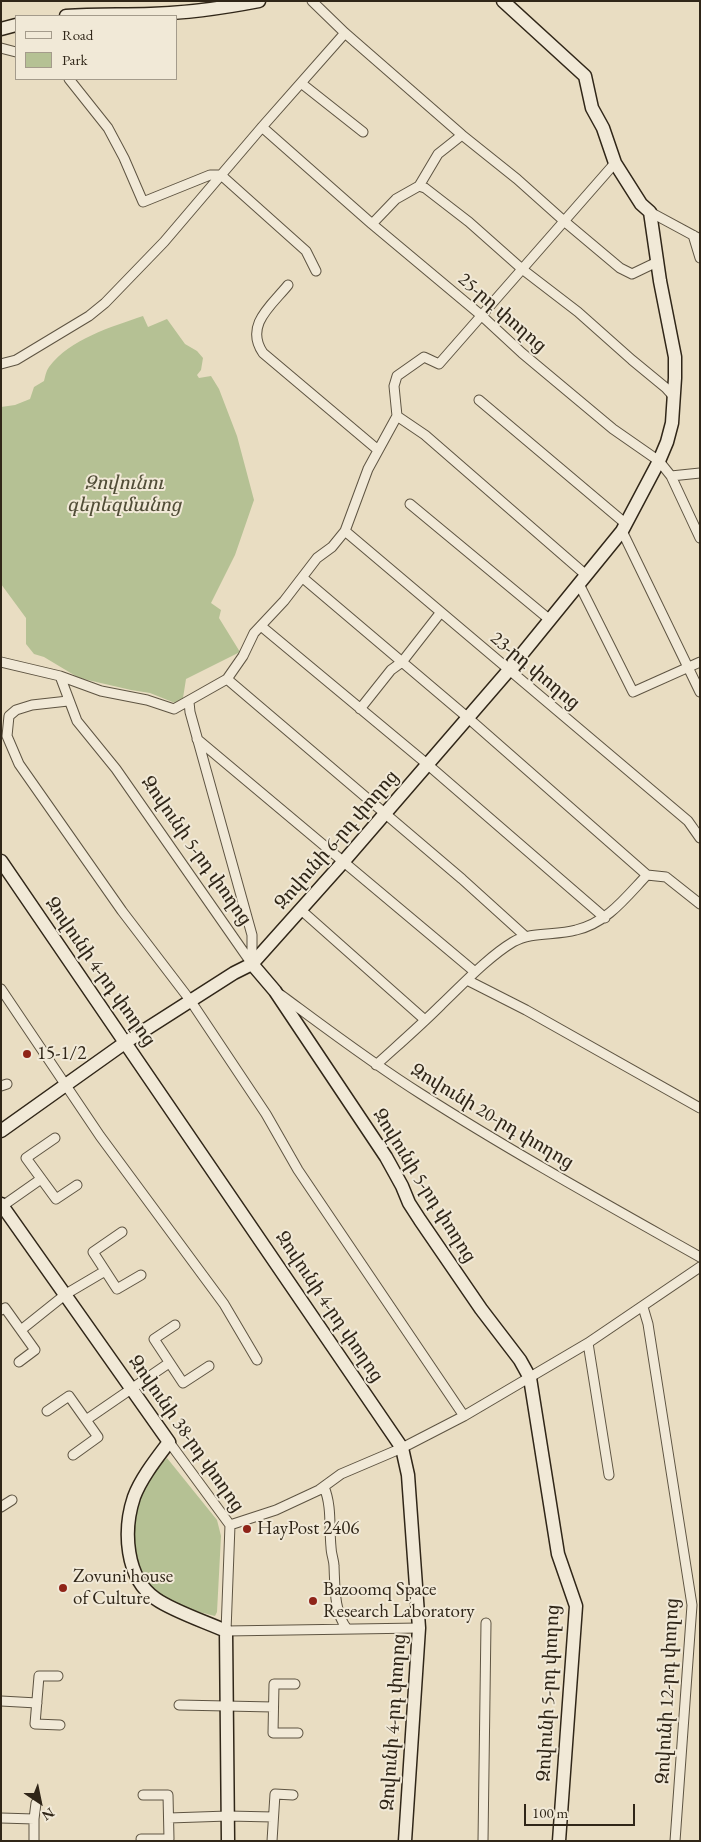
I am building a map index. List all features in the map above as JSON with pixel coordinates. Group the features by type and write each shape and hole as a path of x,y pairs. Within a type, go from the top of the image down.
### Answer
{"street":[{"path":"77,15 152,14 200,10 259,1"},
{"path":"312,1 345,33 462,136 517,179 564,222 620,268 632,274 657,262"},
{"path":"503,1 585,76 592,108 603,128 615,163 641,204 650,212 696,237 700,258"},
{"path":"1,29 15,25"},
{"path":"1,364 16,360 89,316 105,303 164,242 345,33"},
{"path":"1,48 15,52"},
{"path":"70,80 108,128 124,158 142,202 210,175 221,176 306,250 316,271"},
{"path":"301,83 363,132"},
{"name":"25-րդ փողոց","path":"262,127 372,224 482,316 522,353 599,417 658,461 671,476 700,538"},
{"path":"372,224 396,199 419,186 438,154 462,136"},
{"path":"1,662 60,676 101,691 147,700 174,709 227,679 243,656 254,633 284,601 317,558 332,546 345,531 361,486 396,416 394,386 397,376 424,357 439,364 615,163"},
{"path":"419,186 425,188 469,222 522,269 578,312 674,397"},
{"name":"Զովունի 6-րդ փողոց","path":"1,1131 126,1042 190,1000 252,964 386,813 467,716 509,670 624,527 667,442 672,423 674,357 650,212"},
{"path":"288,285 268,308 258,325 256,332 257,345 263,353 378,450"},
{"path":"479,400 624,527 700,692"},
{"path":"396,416 425,435 582,580 633,692 700,662"},
{"path":"671,476 700,473"},
{"path":"410,504 550,620"},
{"name":"23-րդ փողոց","path":"345,531 690,824 700,838"},
{"path":"303,578 467,716 647,875 666,877 700,904"},
{"path":"360,709 391,670 402,662 441,612"},
{"path":"261,626 427,764 605,918"},
{"name":"Զովունի 5-րդ փողոց","path":"60,676 68,701 77,720 116,769 252,964 275,991 386,1157 409,1203 420,1220 481,1309 520,1360 530,1378 558,1554 576,1606 559,1841"},
{"path":"227,679 386,813 525,936"},
{"path":"68,701 32,705 16,710 10,716 7,736 19,764 122,911 190,1000 266,1114 298,1170 464,1416"},
{"path":"189,702 190,712 252,935 252,964"},
{"path":"198,739 475,972"},
{"path":"690,824 700,819"},
{"name":"Զովունի 4-րդ փողոց","path":"1,862 126,1042 402,1448 408,1475 419,1628 405,1841"},
{"path":"376,1064 475,972 510,944 525,936 576,931 605,918 647,875"},
{"path":"301,910 425,1020"},
{"path":"467,980 526,1010 700,1108"},
{"path":"1,989 139,1190 224,1304 257,1360"},
{"name":"Զովունի 20-րդ փողոց","path":"275,991 376,1064 507,1147 700,1257"},
{"path":"55,1138 26,1158 56,1199 77,1185"},
{"path":"2,1205 41,1178"},
{"name":"Զովունի 38-րդ փողոց","path":"2,1205 169,1442 230,1525 226,1631 228,1841"},
{"path":"122,1232 93,1252 117,1289 141,1275"},
{"path":"230,1525 276,1510 324,1486 341,1474 402,1448 464,1416 588,1343 700,1267"},
{"path":"21,1330 66,1294 105,1270"},
{"name":"Զովունի 12-րդ փողոց","path":"643,1307 648,1324 692,1605 675,1841"},
{"path":"1,1310 5,1308 35,1350 19,1362"},
{"path":"175,1325 154,1339 183,1383 209,1366"},
{"path":"588,1343 609,1475"},
{"path":"86,1420 169,1363"},
{"path":"47,1411 69,1396 98,1437 73,1455"},
{"path":"169,1442 152,1465 134,1497 128,1530 132,1569 142,1586 156,1599 226,1631 419,1628"},
{"path":"324,1486 329,1503 336,1603 342,1623 347,1629"},
{"path":"1,1507 12,1500"},
{"path":"483,1841 486,1623"},
{"path":"58,1676 39,1676 35,1724 60,1725"},
{"path":"296,1684 274,1684 273,1733 298,1733"},
{"path":"1,1701 36,1703"},
{"path":"179,1705 273,1708"},
{"path":"272,1841 274,1794 293,1795"},
{"path":"141,1839 169,1839 168,1795 144,1795"},
{"path":"34,1841 36,1804"},
{"path":"169,1818 273,1817"},
{"path":"1,1818 34,1820"}],"green space":[{"name":"Զովունու գերեզմանոց","path":"143,316 148,327 167,319 185,344 197,351 203,358 201,370 197,375 199,378 211,376 219,389 237,436 254,500 235,555 211,603 221,610 219,618 240,652 186,679 183,698 175,703 150,693 79,678 44,657 34,654 26,644 26,618 1,584 1,407 15,405 30,399 34,387 44,381 49,367 58,357 80,341"},
{"path":"167,1458 217,1520 221,1536 217,1612 215,1616 180,1606 163,1598 149,1586 141,1574 136,1561 133,1530 138,1500 151,1474"}],"place":[{"name":"15-1/2","path":"27,1054"},
{"name":"HayPost 2406","path":"247,1529"},
{"name":"Zovuni house of Culture","path":"63,1588"},
{"name":"Bazoomq Space Research Laboratory","path":"313,1601"}]}
